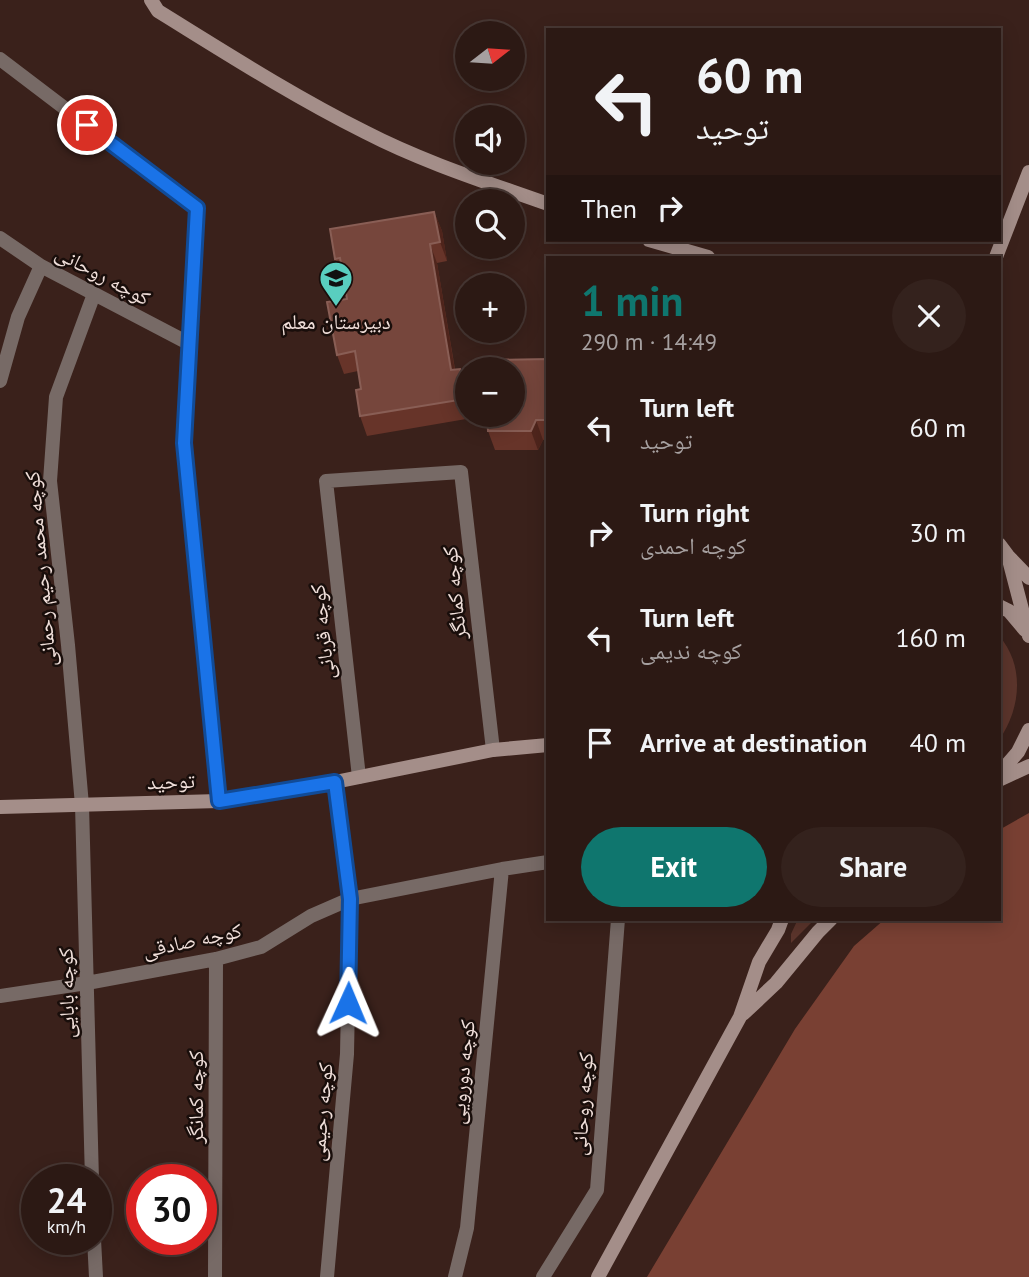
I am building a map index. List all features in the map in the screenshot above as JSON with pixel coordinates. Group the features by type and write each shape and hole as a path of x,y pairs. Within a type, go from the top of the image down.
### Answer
{"main road":[{"path":"151,0 158,11 272,83 367,133 451,170 546,203"},
{"path":"996,256 1029,172"},
{"path":"656,242 705,256"},
{"path":"1001,547 1029,578"},
{"path":"1008,556 1029,637"},
{"path":"1001,607 1009,611 1029,637"},
{"path":"1001,772 1018,752 1029,730"},
{"name":"توحید","path":"0,807 219,801 335,782 492,750 546,745"},
{"path":"1001,779 1029,766"},
{"path":"598,1277 740,1017 759,962 781,921"},
{"path":"740,1017 776,983 829,921"}],"street":[{"path":"0,59 197,208 184,443 219,801"},
{"name":"کوچه روحانی","path":"0,238 41,267 190,344"},
{"path":"0,381 18,317 41,267"},
{"name":"کوچه محمد رحیم رحمانی","path":"82,805 50,481 57,397 94,293"},
{"name":"کوچه کمانگر","path":"326,481 461,472 492,750"},
{"name":"کوچه قربانی","path":"326,481 359,777"},
{"name":"کوچه رحیمی","path":"327,1277 347,1054 350,899 335,782"},
{"name":"کوچه بابایی","path":"82,805 92,1164"},
{"name":"کوچه صادقی","path":"0,996 216,959 261,947 311,916 350,899 546,862"},
{"name":"کوچه دورویی","path":"455,1277 467,1228 502,869"},
{"name":"کوچه روحانی","path":"543,1277 597,1190 618,921"},
{"name":"کوچه کمانگر","path":"215,1277 216,959"},
{"path":"95,1255 96,1277"}],"shaded area":[{"path":"1001,639 1013,660 1017,687 1016,701 1001,737"},
{"path":"1029,813 1029,1277 647,1277 795,1029 854,946 883,921 1001,921 1001,829"},
{"path":"797,921 813,921 791,943 791,934"}],"building":[{"path":"434,212 440,242 430,244 451,370 455,370 455,401 360,416 356,390 361,389 355,351 337,355 327,302 347,299 340,258 335,259 330,229"},
{"path":"525,359 546,359 546,420 536,420 531,431 488,431 488,427 525,427"}],"place":[{"name":"دبیرستان معلم","path":"336,308"}],"route":[{"path":"87,125 197,208 184,443 219,801 335,782 350,899 348,1003"}]}
